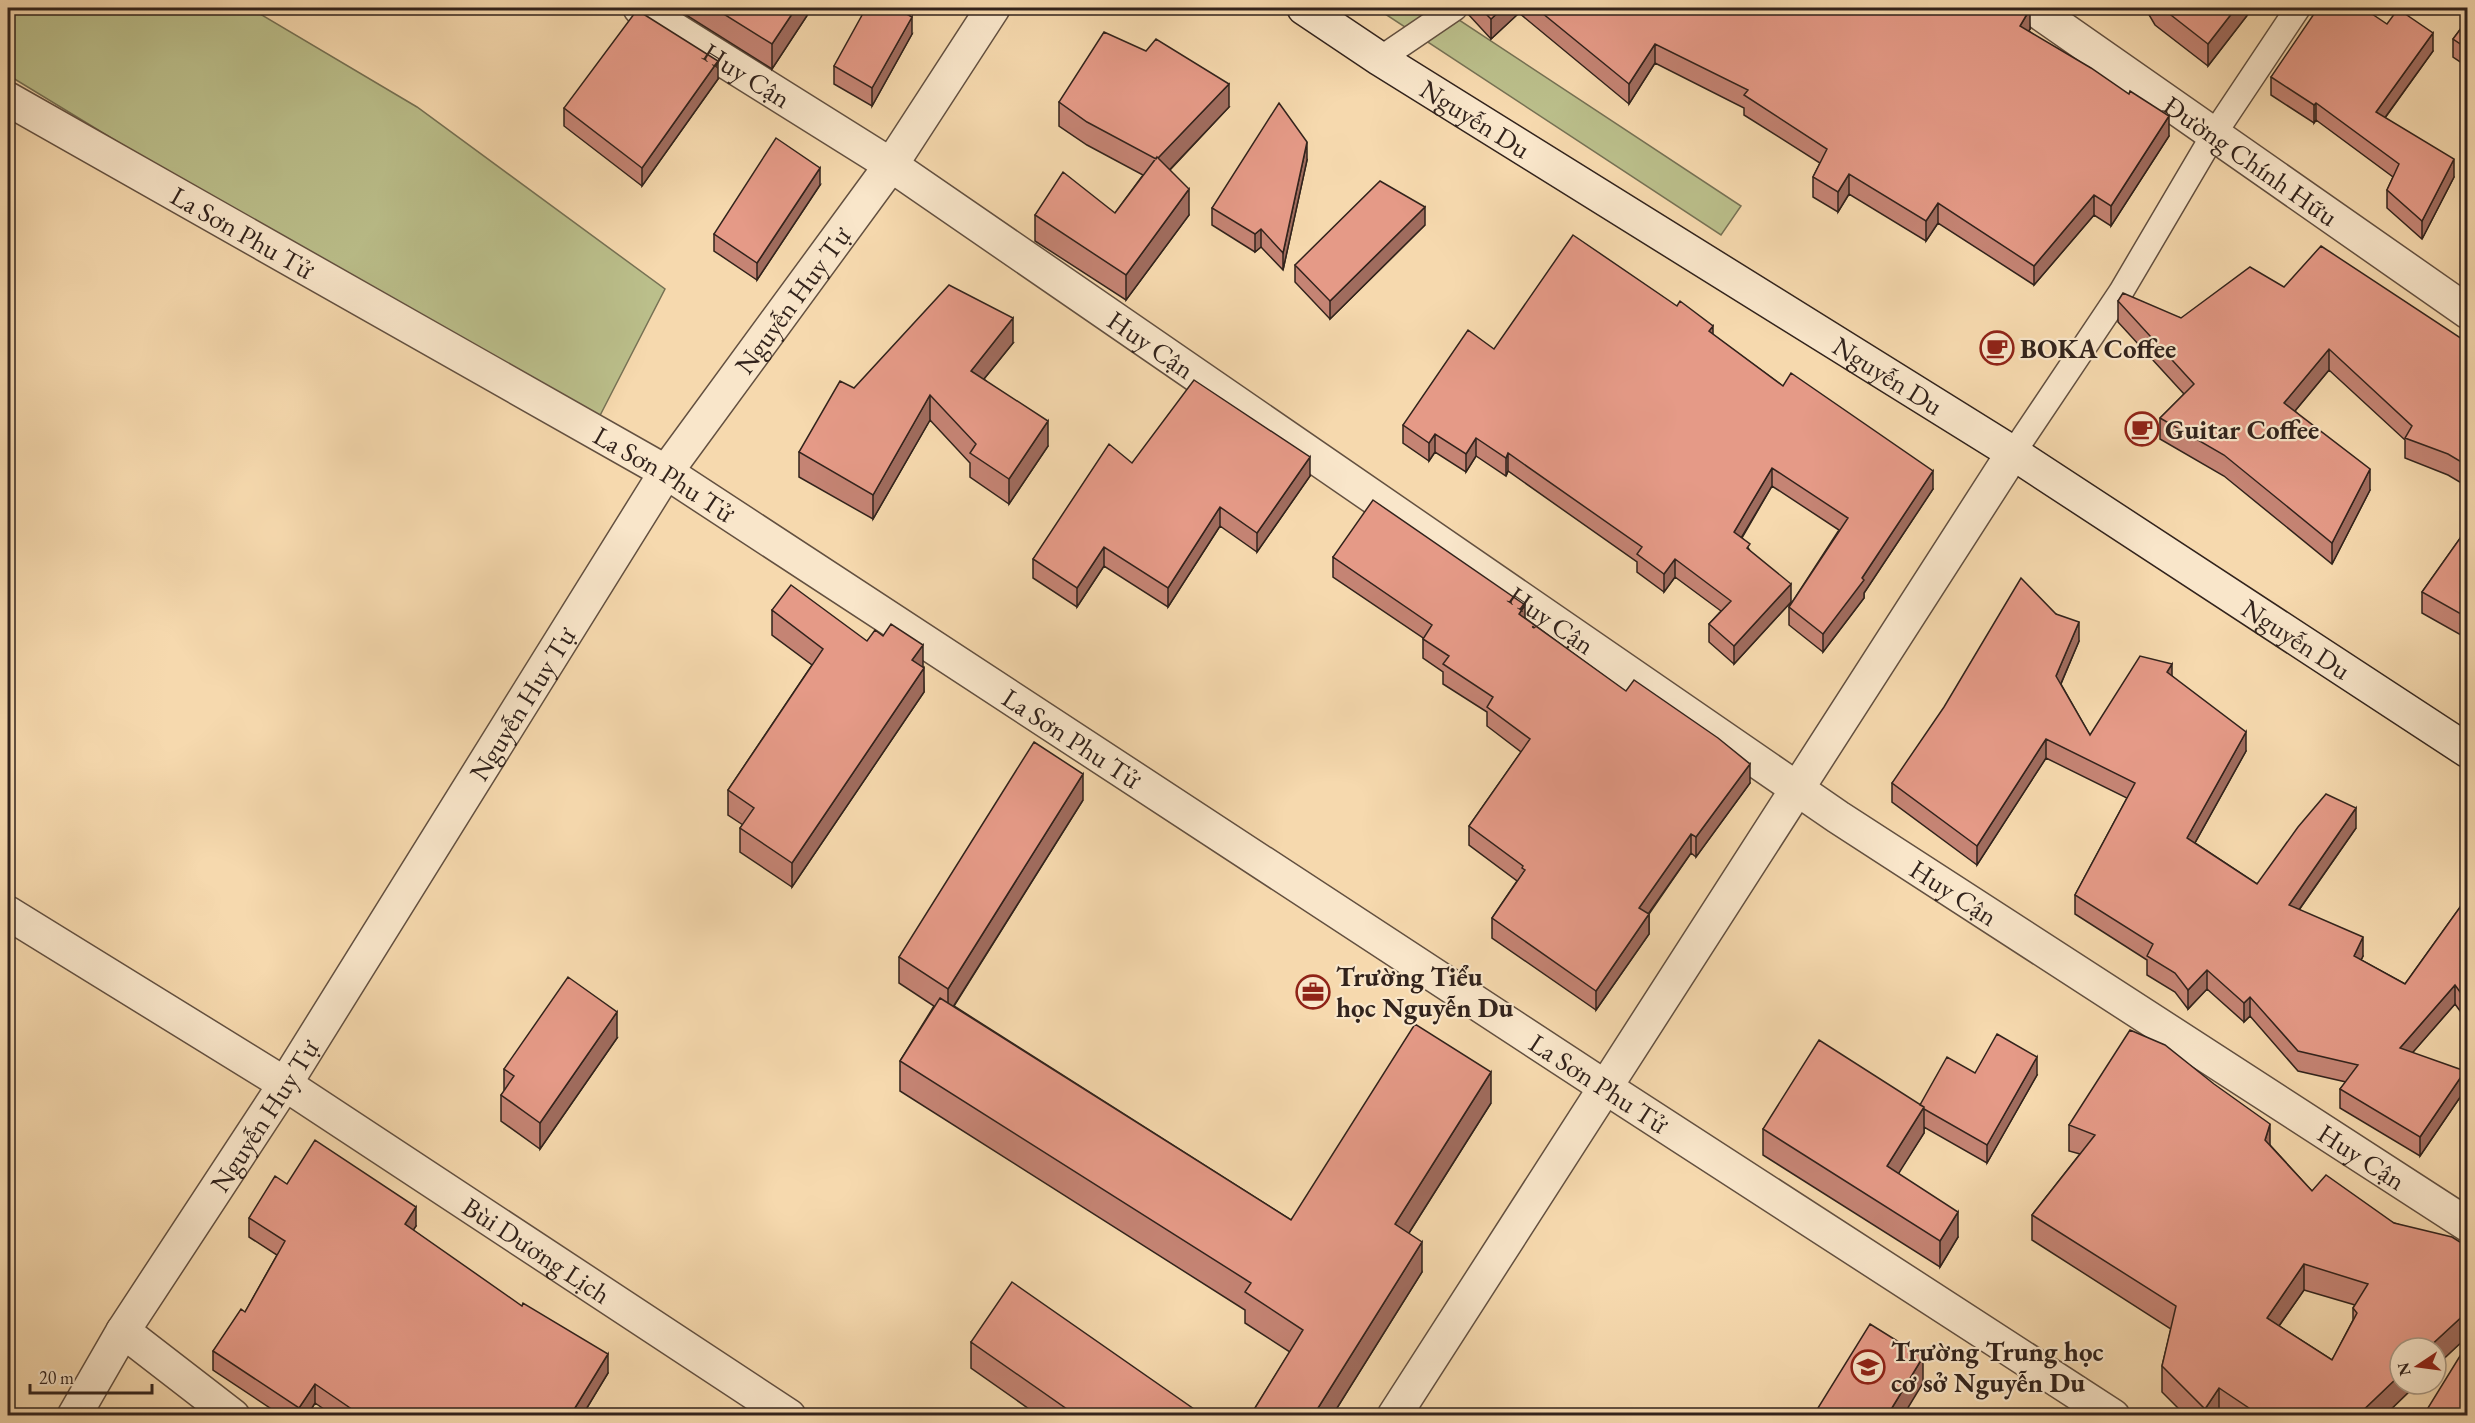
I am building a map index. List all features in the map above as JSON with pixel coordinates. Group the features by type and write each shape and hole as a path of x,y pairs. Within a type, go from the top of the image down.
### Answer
{"street":[{"name":"Huy Cận","path":"640,8 891,165 1797,789 2468,1225"},
{"name":"Nguyễn Huy Tự","path":"74,1416 123,1331 285,1084 666,472 891,165 993,8"},
{"name":"Nguyễn Du","path":"1304,8 1380,59 2013,453 2468,752"},
{"name":"Đường Chính Hữu","path":"2033,8 2468,312"},
{"name":"La Sơn Phu Tử","path":"8,99 666,472 1605,1088 2113,1416"},
{"path":"1394,1416 2013,453"},
{"name":"Bùi Dương Lịch","path":"8,913 285,1084 789,1416"},
{"path":"123,1331 233,1416"}],"lane":[{"path":"1380,59 1455,8"},
{"path":"2013,453 2121,292 2214,134 2298,8"}],"green space":[{"path":"8,8 250,8 417,107 665,289 592,431 8,75"},
{"path":"1376,8 1441,8 1741,206 1721,235"}],"building":[{"path":"714,8 796,8 772,44"},
{"path":"866,8 896,8 912,17 872,88 834,66"},
{"path":"1480,8 1503,8 1491,19"},
{"path":"1536,8 2028,8 2030,9 2020,26 2091,68 2129,94 2130,91 2169,116 2111,206 2094,195 2034,266 1938,203 1926,221 1849,174 1838,192 1813,177 1827,149 1744,95 1748,90 1655,44 1629,84"},
{"path":"2162,8 2236,8 2208,44"},
{"path":"2318,8 2363,8 2387,24 2398,9 2433,33 2376,112 2454,159 2422,221 2387,190 2399,164 2316,103 2314,105 2271,77"},
{"path":"637,10 718,61 642,168 564,108"},
{"path":"2468,19 2468,49 2453,39"},
{"path":"1104,32 1146,51 1156,39 1229,84 1156,159 1087,122 1059,102"},
{"path":"1279,103 1307,142 1283,253 1261,229 1255,234 1212,208"},
{"path":"776,138 820,168 757,263 714,234"},
{"path":"1157,157 1189,189 1126,275 1035,215 1063,172 1115,213"},
{"path":"1380,181 1425,207 1330,301 1295,265"},
{"path":"1573,235 1677,306 1680,301 1713,326 1709,331 1783,386 1791,373 1933,471 1862,578 1864,580 1823,634 1789,607 1848,518 1772,468 1734,532 1750,544 1747,548 1791,584 1734,646 1709,624 1731,601 1675,559 1664,574 1637,554 1642,547 1508,453 1506,458 1476,438 1466,454 1435,434 1429,443 1403,425 1468,330 1494,349"},
{"path":"2321,246 2465,341 2468,337 2468,466 2448,454 2405,438 2412,426 2329,349 2284,403 2370,469 2332,543 2224,455 2160,418 2194,384 2118,301 2123,293 2181,318 2250,267 2284,287"},
{"path":"949,285 1013,318 971,371 1048,421 1009,479 970,453 976,444 930,395 873,495 799,452 840,381 854,388"},
{"path":"1194,380 1310,457 1257,533 1220,507 1168,588 1104,547 1077,588 1033,559 1109,444 1132,463"},
{"path":"1373,500 1525,605 1519,614 1626,691 1634,680 1718,738 1750,764 1696,837 1691,834 1639,908 1649,914 1596,991 1492,918 1525,870 1523,866 1469,826 1530,739 1487,707 1493,697 1443,664 1449,656 1423,639 1432,625 1333,557"},
{"path":"2468,527 2468,618 2422,592"},
{"path":"2021,578 2056,614 2079,622 2056,676 2090,735 2140,656 2172,664 2167,672 2246,732 2187,838 2257,884 2298,827 2326,794 2356,808 2289,905 2363,937 2354,956 2405,984 2468,896 2468,1003 2455,985 2400,1048 2465,1071 2420,1137 2340,1089 2358,1065 2298,1051 2250,997 2244,1003 2207,970 2188,990 2175,973 2147,956 2153,944 2075,895 2135,783 2046,739 1977,846 1892,783 1944,707"},
{"path":"791,585 867,641 875,630 883,636 891,624 923,645 912,660 924,668 792,863 740,828 754,808 728,790 823,649 772,610"},
{"path":"1034,742 1083,774 948,989 899,957"},
{"path":"568,977 617,1012 540,1123 501,1095 514,1076 504,1069"},
{"path":"940,998 1291,1220 1415,1024 1491,1072 1395,1224 1422,1242 1313,1416 1250,1416 1303,1330 1245,1292 1251,1283 900,1061"},
{"path":"2130,1030 2165,1045 2270,1124 2265,1140 2312,1191 2326,1175 2394,1223 2452,1237 2468,1247 2468,1311 2441,1336 2388,1336 2388,1386 2357,1416 2261,1416 2219,1388 2205,1409 2162,1366 2176,1306 2032,1215 2095,1135 2069,1125","holes":["2304,1264 2368,1284 2353,1308 2357,1313 2332,1360 2267,1318"]},
{"path":"1997,1034 2037,1057 1987,1145 1920,1105 1947,1057 1975,1073"},
{"path":"1819,1040 1924,1107 1887,1166 1958,1212 1940,1241 1763,1129"},
{"path":"315,1140 416,1207 405,1224 522,1306 523,1303 608,1354 570,1416 534,1416 528,1412 525,1416 362,1416 315,1384 299,1408 213,1351 241,1309 245,1312 285,1241 249,1218 275,1176 287,1184"},
{"path":"1012,1282 1204,1416 1077,1416 971,1342"},
{"path":"1870,1324 1923,1357 1887,1416 1813,1416"},
{"path":"2468,1343 2468,1408 2462,1416 2423,1416 2435,1396 2448,1396 2448,1375"}],"place":[{"name":"BOKA Coffee","path":"1997,348"},
{"name":"Guitar Coffee","path":"2142,429"},
{"name":"Trường Tiểu học Nguyễn Du","path":"1313,992"},
{"name":"Trường Trung học cơ sở Nguyễn Du","path":"1868,1367"}]}
